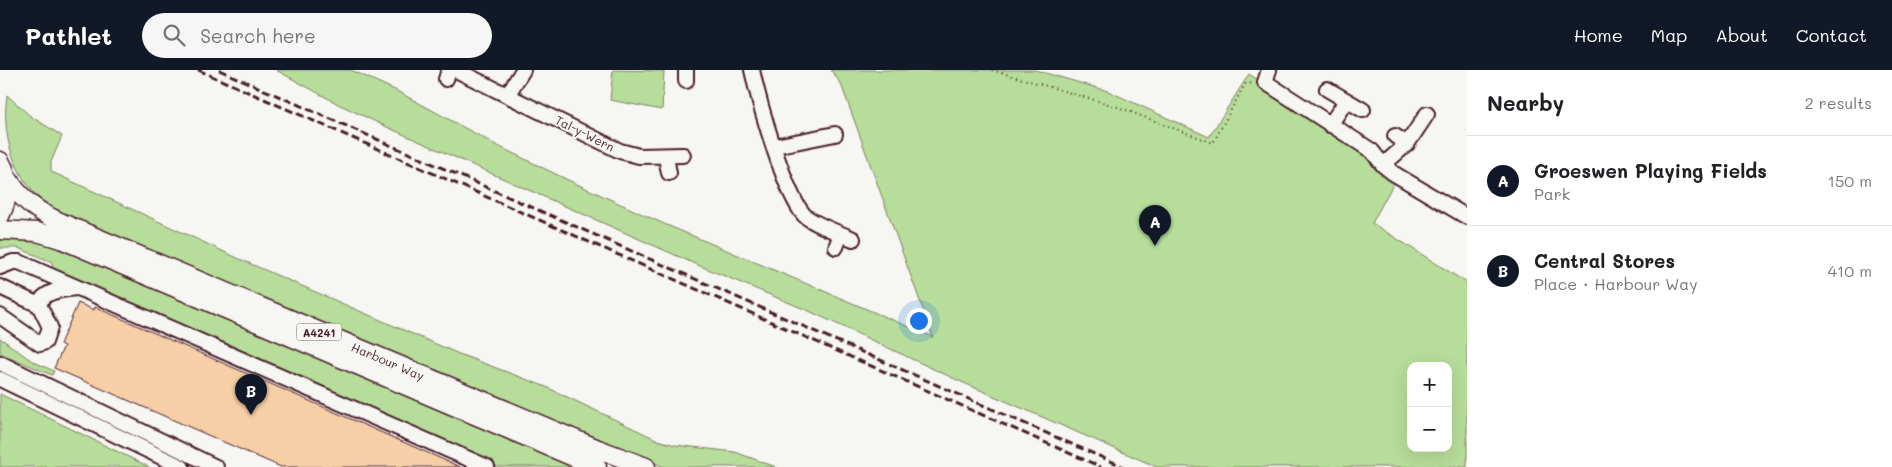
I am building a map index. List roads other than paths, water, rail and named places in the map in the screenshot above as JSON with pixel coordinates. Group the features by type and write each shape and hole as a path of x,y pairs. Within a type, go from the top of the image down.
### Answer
{"main road":[{"name":"A4241","path":"0,216 6,202 3,168"},
{"name":"Harbour Way","path":"3,168 17,192 30,206 62,223 589,446 646,467"},
{"name":"Harbour Way","path":"0,230 37,232 61,239 597,467"}],"street":[{"path":"508,94 523,70"},
{"path":"752,70 757,93 774,146 793,197 805,216 843,240"},
{"name":"Tal-y-Wern","path":"451,73 508,94 620,151 639,156 666,157 683,155"},
{"path":"1267,76 1330,124 1372,151 1383,165 1467,217"},
{"path":"1328,89 1363,110"},
{"path":"1330,124 1346,100"},
{"path":"1383,165 1401,140 1427,114"},
{"path":"774,146 821,142 835,134"},
{"path":"666,157 669,173"},
{"path":"0,267 13,262 19,262 487,467"},
{"path":"0,287 39,305 50,327 44,342 40,344 0,316"},
{"path":"39,305 41,300 48,294 77,287"},
{"path":"0,363 216,467"},
{"path":"0,379 182,467"}],"railway":[{"path":"198,70 1101,467"},
{"path":"219,70 1124,467"}],"place":[{"name":"Groeswen Playing Fields","path":"1155,246"},
{"name":"Central Stores","path":"251,415"}]}
